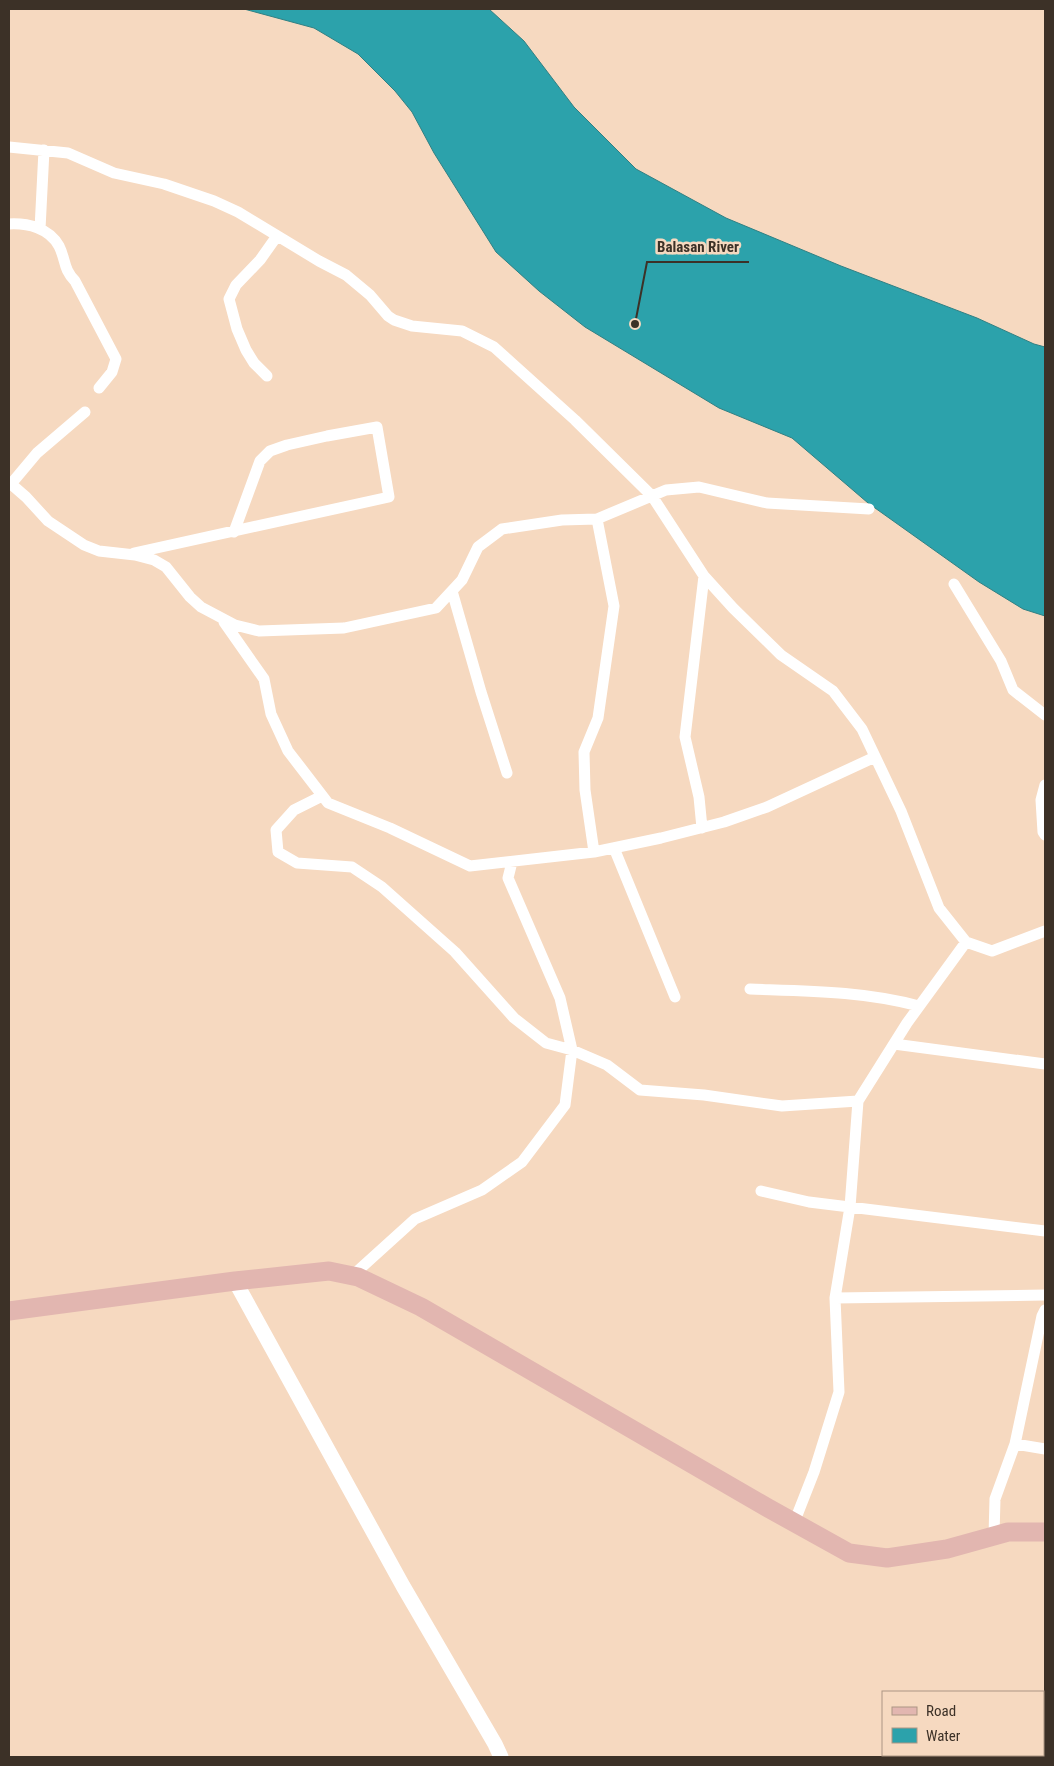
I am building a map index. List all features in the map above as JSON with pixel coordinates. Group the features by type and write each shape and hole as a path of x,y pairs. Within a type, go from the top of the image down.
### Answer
{"main road":[{"path":"9,1311 235,1281 329,1271 352,1276 421,1307 848,1553 887,1558 947,1549 1008,1532 1045,1532"}],"street":[{"path":"9,147 76,155 101,169 156,182 204,197 238,212 356,282 394,320 412,326 450,328 462,331 494,347 575,420 652,496 704,576 733,608 781,655 833,691 862,729 901,811 939,908 966,942 992,951 1045,931"},
{"path":"40,229 44,150"},
{"path":"9,224 22,223 40,229 50,234 60,247 64,265 69,275 75,281 116,359 112,372 99,388"},
{"path":"267,376 254,363 246,350 237,329 229,299 236,285 260,260 277,236"},
{"path":"85,412 37,453 10,485 26,497 40,515 73,538 99,551 110,554 146,557 166,567 197,603 235,625 259,630 344,628 436,608 462,580 478,547 502,529 562,520 597,519 666,490 699,487 767,503 869,509"},
{"path":"128,554 234,532 389,498 377,427 287,444 270,451 260,461 234,532"},
{"path":"594,852 584,790 584,752 598,718 614,606 597,519"},
{"path":"702,828 699,797 685,737 704,576"},
{"path":"954,584 1001,661 1013,690 1045,715"},
{"path":"452,591 507,773"},
{"path":"224,620 264,679 271,714 288,751 328,803 390,828 470,866 594,852 702,828 767,807 875,757"},
{"path":"1045,784 1041,800 1043,832 1045,835"},
{"path":"322,796 294,810 276,830 278,852 297,863 352,867 382,887 455,952 514,1018 546,1043 572,1050 606,1065 640,1090 704,1095 782,1106 858,1101"},
{"path":"614,848 675,997"},
{"path":"352,1276 415,1219 482,1190 522,1162 565,1106 572,1050 560,998 508,878 512,862"},
{"path":"794,1522 814,1472 839,1392 835,1298 850,1207 858,1101 919,1006 966,942"},
{"path":"750,988 837,992 893,999 919,1006"},
{"path":"894,1044 1045,1064"},
{"path":"761,1190 808,1202 1045,1231"},
{"path":"235,1281 403,1586 501,1757"},
{"path":"835,1298 1045,1294"},
{"path":"994,1536 995,1499 1015,1444 1042,1316 1045,1310"},
{"path":"1015,1444 1045,1448"}],"water":[{"path":"244,9 489,9 524,41 574,107 636,169 726,218 1045,347 1045,616 1023,609 979,582 868,503 792,438 719,408 585,327 539,291 496,252 434,153 412,112 395,91 358,54 314,28"}],"place":[{"name":"Balasan River","path":"635,324"}]}
